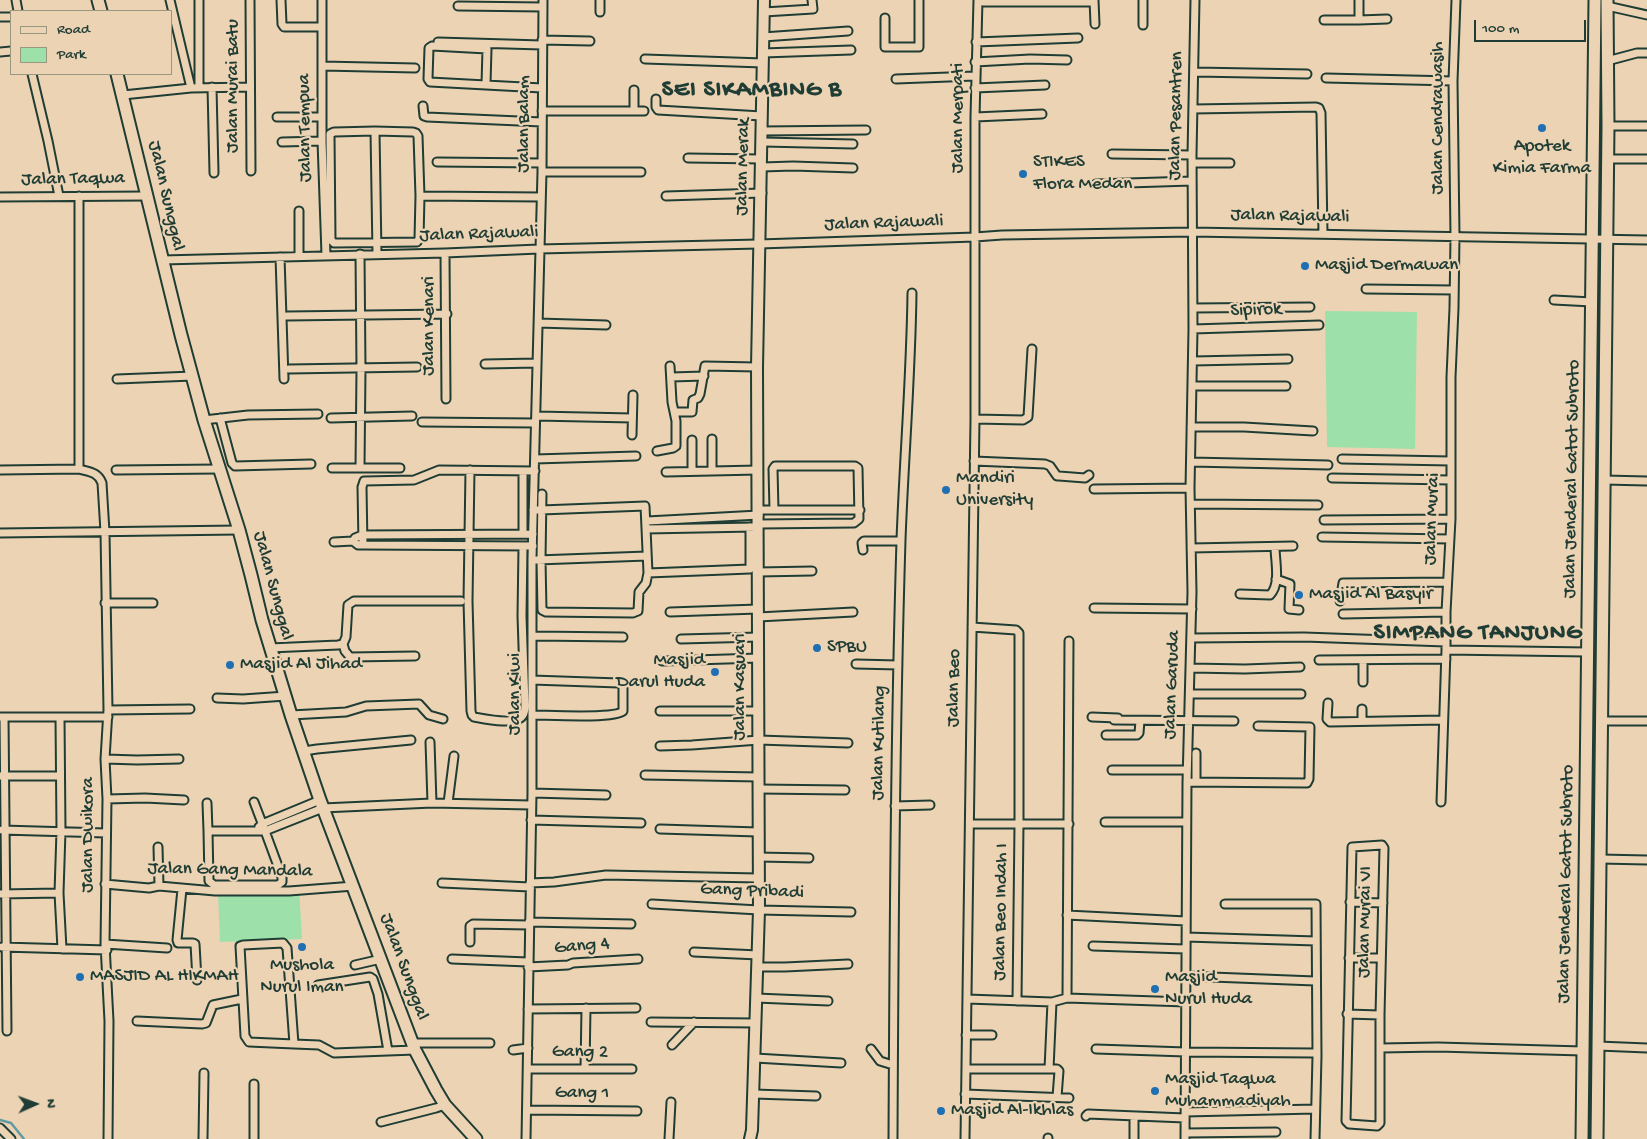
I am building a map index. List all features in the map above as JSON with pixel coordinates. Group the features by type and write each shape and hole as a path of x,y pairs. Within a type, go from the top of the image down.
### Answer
{"main road":[{"name":"Jalan Jenderal Gatot Subroto","path":"1595,0 1608,61 1597,1139"},
{"name":"Jalan Jenderal Gatot Subroto","path":"1582,1139 1593,239 1601,27 1607,3"},
{"name":"Jalan Sunggal","path":"118,75 162,260 204,420 239,530 262,620 291,715 322,804 414,1046 436,1090 446,1105 476,1139"},
{"path":"1590,489 1604,485"}],"street":[{"path":"170,0 195,88"},
{"path":"195,88 199,0"},
{"name":"Jalan Murai Batu","path":"250,0 251,171"},
{"path":"281,0 282,24 284,27 322,27"},
{"name":"Jalan Tempua","path":"322,0 322,141 326,255"},
{"path":"600,0 600,12"},
{"name":"Jalan Merak","path":"760,244 764,0"},
{"path":"764,12 813,9 812,0"},
{"path":"885,18 885,47 919,47 919,0"},
{"path":"1143,0 1143,25"},
{"name":"Jalan Pesantren","path":"1192,232 1195,0"},
{"path":"1359,0 1359,20"},
{"name":"Jalan Cendrawasih","path":"1455,236 1453,81 1456,0"},
{"path":"980,1 1094,1 1095,24"},
{"name":"Jalan Merpati","path":"975,237 975,76 980,1"},
{"path":"1607,3 1647,15"},
{"path":"458,6 543,4"},
{"name":"Jalan Balam","path":"539,249 542,172 543,4"},
{"path":"1324,20 1387,19"},
{"path":"763,38 848,31"},
{"path":"976,42 1078,38"},
{"path":"435,42 542,43 590,41"},
{"path":"486,84 487,49 432,46 429,48 429,82 542,88"},
{"path":"645,60 763,58 851,50"},
{"path":"1608,61 1637,53 1647,53"},
{"path":"976,62 1030,59 1067,60"},
{"path":"322,66 415,68"},
{"path":"1195,72 1307,74"},
{"path":"32,75 59,196"},
{"path":"896,79 975,76"},
{"path":"1326,78 1453,81"},
{"path":"975,88 1045,85"},
{"path":"212,87 214,173"},
{"path":"123,95 195,88 250,87"},
{"path":"634,90 634,112"},
{"path":"656,99 658,110 762,116"},
{"path":"422,106 424,116 431,118 542,122"},
{"path":"1194,109 1319,108 1321,113 1323,234"},
{"path":"542,111 644,111"},
{"path":"975,116 1042,114"},
{"path":"277,117 322,117"},
{"path":"1608,126 1647,126"},
{"path":"762,136 866,130"},
{"path":"375,131 377,254"},
{"path":"375,131 413,132 418,134 420,196 419,240 417,242 336,244 332,242 330,134 334,132 375,131"},
{"path":"762,136 853,144"},
{"path":"282,142 322,141"},
{"path":"1112,154 1230,162"},
{"path":"688,158 793,166 853,168"},
{"path":"1608,159 1647,160"},
{"path":"437,162 542,163"},
{"path":"542,172 641,172"},
{"path":"1096,184 1192,181"},
{"path":"666,196 762,193"},
{"path":"0,470 79,469 80,196"},
{"name":"Jalan Taqwa","path":"0,197 147,196"},
{"path":"420,196 541,197"},
{"path":"299,211 299,256"},
{"name":"Jalan Rajawali","path":"162,260 760,244 1002,235 1192,232 1647,240"},
{"name":"Jalan Garuda","path":"1185,1136 1186,822 1192,609 1190,488 1193,386 1192,232"},
{"name":"Jalan Murai","path":"1441,802 1447,582 1451,519 1451,377 1455,236"},
{"name":"Jalan Beo","path":"965,1139 975,419 975,237"},
{"name":"Jalan Kasuari","path":"752,1136 759,910 757,367 760,244"},
{"name":"Jalan Kiwi","path":"526,1139 532,805 532,559 539,249"},
{"name":"Jalan Kenari","path":"445,253 447,314 446,399"},
{"path":"360,254 360,468"},
{"path":"280,257 284,379"},
{"path":"1366,290 1454,290"},
{"name":"Jalan Kutilang","path":"893,1139 895,806 898,665 901,541 912,294"},
{"path":"1554,300 1592,302"},
{"path":"1193,308 1310,307"},
{"path":"287,316 447,314"},
{"path":"538,323 606,324"},
{"name":"Sipirok","path":"1193,328 1319,325"},
{"path":"975,419 1023,420 1028,417 1032,350"},
{"path":"1193,362 1288,359"},
{"path":"485,364 537,363"},
{"path":"657,451 676,447 676,421 672,402 670,366"},
{"path":"675,412 692,412 693,400 698,398 700,394 706,366 757,367"},
{"path":"289,369 417,367"},
{"path":"118,379 193,376"},
{"path":"671,377 704,376"},
{"path":"1193,386 1286,386"},
{"path":"632,435 633,395"},
{"path":"204,420 248,415 318,414"},
{"path":"331,418 412,416"},
{"path":"220,418 232,463 235,466 311,464"},
{"path":"422,422 632,418"},
{"path":"1191,427 1244,427 1313,431"},
{"path":"712,439 712,471"},
{"path":"692,440 692,471"},
{"path":"535,459 636,456"},
{"path":"1342,459 1451,461"},
{"path":"974,461 1044,464 1050,466 1056,476 1085,478 1089,475"},
{"path":"1191,462 1328,465"},
{"path":"646,521 854,523 859,519 860,510 857,466 776,465 773,469 774,510"},
{"path":"332,468 400,468"},
{"name":"Jalan Dwikora","path":"79,469 96,474 100,478 102,483 105,532 108,714 105,759 107,799 105,884 109,1030 108,1139"},
{"path":"116,470 219,469"},
{"path":"470,470 468,534 470,710 474,717 503,721 517,720 523,714 525,706 522,616 523,546"},
{"path":"666,472 758,470"},
{"path":"363,545 362,487 364,481 414,480 435,471 535,471"},
{"path":"523,471 523,534"},
{"path":"1332,478 1451,480"},
{"path":"1604,485 1647,481"},
{"path":"1094,489 1190,488"},
{"path":"533,510 541,510 645,506 648,573 646,583 639,592 638,612 546,612 542,610 541,607 541,510 542,494"},
{"path":"1191,504 1318,505"},
{"path":"646,530 757,521 774,510 860,510"},
{"path":"1324,520 1451,519"},
{"path":"648,573 750,569 757,521"},
{"path":"0,532 239,530"},
{"path":"354,541 355,538 362,535 533,534"},
{"path":"1322,537 1450,540"},
{"path":"334,542 354,541 358,545 533,546"},
{"path":"863,550 862,543 864,541 901,541"},
{"path":"1191,548 1293,546"},
{"path":"1240,594 1270,594 1275,590 1275,547"},
{"path":"532,559 646,556"},
{"path":"758,572 812,571"},
{"path":"1276,579 1290,584 1289,609 1300,610"},
{"path":"1340,601 1342,585 1345,583 1447,582"},
{"path":"416,656 350,657 343,644 346,636 348,605 350,602 461,601"},
{"path":"105,603 153,603"},
{"path":"1094,608 1192,609"},
{"path":"670,612 853,612"},
{"path":"1343,614 1446,612"},
{"name":"Jalan Beo Indah I","path":"972,627 1016,630 1019,633 1020,824 1018,1001"},
{"path":"533,636 623,637"},
{"path":"681,639 759,637"},
{"path":"1191,638 1304,637 1446,642"},
{"path":"1067,998 1069,641"},
{"path":"270,648 343,644"},
{"path":"1446,650 1588,652"},
{"path":"662,661 759,658"},
{"path":"1319,660 1446,659"},
{"path":"1363,660 1363,682"},
{"path":"856,664 898,665"},
{"path":"1191,668 1300,667"},
{"path":"532,680 620,683 622,686 623,711 619,714 594,716 532,715"},
{"path":"1190,694 1301,694"},
{"path":"217,698 243,699 286,696"},
{"path":"291,715 346,712 366,706 419,704 432,717 444,719"},
{"path":"1328,704 1328,721 1443,720"},
{"path":"6,1031 2,946 2,717 60,717 190,709"},
{"path":"1362,709 1362,721"},
{"path":"660,711 759,711"},
{"path":"60,717 60,893 62,949"},
{"path":"1092,717 1234,721"},
{"path":"1114,720 1189,720"},
{"path":"1106,735 1137,735 1139,733 1140,721"},
{"path":"1601,721 1647,721"},
{"path":"1187,782 1307,783 1309,779 1310,727 1258,726"},
{"path":"304,752 317,748 411,740"},
{"path":"660,746 759,740 848,743"},
{"path":"430,742 432,803"},
{"path":"1196,753 1196,781"},
{"path":"448,804 454,756"},
{"path":"105,759 179,759"},
{"path":"1112,770 1187,770"},
{"path":"2,776 60,776"},
{"path":"645,776 759,778"},
{"path":"759,789 845,790"},
{"path":"532,793 606,795"},
{"path":"107,799 184,800"},
{"path":"207,803 210,884 278,885 282,882 282,877 254,802"},
{"path":"208,831 256,830 322,804 432,803 532,805"},
{"path":"895,806 930,805"},
{"path":"531,820 641,823"},
{"path":"1105,822 1186,822"},
{"path":"970,824 1069,824"},
{"path":"660,829 758,832"},
{"path":"2,830 106,833"},
{"name":"Jalan Murai VI","path":"1382,845 1384,848 1380,1015 1380,1124 1377,1126 1347,1124 1350,902 1352,847 1382,845"},
{"path":"158,847 159,886"},
{"path":"758,857 809,858"},
{"path":"1600,859 1647,860"},
{"path":"442,883 530,885 606,875 758,878"},
{"name":"Jalan Gang Mandala","path":"105,884 215,891 289,891 354,886"},
{"path":"182,889 177,940 178,943 195,944 198,980"},
{"path":"2,894 60,893"},
{"path":"1350,902 1383,903"},
{"name":"Gang Pribadi","path":"652,904 759,910 851,912"},
{"path":"1225,904 1316,904 1317,1056 1315,1139"},
{"path":"1067,915 1186,921"},
{"path":"470,942 470,926 473,924 632,924"},
{"path":"1186,937 1316,941"},
{"path":"294,1044 286,944 283,942 240,946 244,1036 251,1043 319,1045 334,1053 388,1051 414,1046 490,1043"},
{"path":"2,946 62,949 106,947 167,948"},
{"path":"1093,946 1185,949"},
{"path":"694,952 758,955"},
{"path":"354,965 381,958"},
{"path":"1349,958 1382,958"},
{"name":"Gang 4","path":"452,959 568,965 573,963 638,959"},
{"path":"758,966 786,967 848,964"},
{"path":"1186,976 1315,980"},
{"path":"318,985 370,977 374,979 388,1051"},
{"path":"756,998 828,1001"},
{"path":"967,999 1052,1002 1067,998 1186,1002"},
{"path":"137,1021 202,1024 206,1023 213,1005 242,999"},
{"path":"1049,1069 1052,1002"},
{"path":"585,1069 586,1008"},
{"path":"528,1009 636,1008"},
{"path":"1347,1014 1380,1015"},
{"path":"651,1022 756,1023"},
{"path":"672,1045 694,1022"},
{"path":"966,1035 992,1035"},
{"path":"1598,1046 1647,1048"},
{"path":"1381,1048 1438,1047 1583,1051"},
{"path":"512,1050 528,1048"},
{"path":"871,1049 880,1061 893,1065"},
{"path":"1096,1049 1314,1053"},
{"path":"755,1058 842,1063"},
{"name":"Gang 2","path":"528,1069 632,1070"},
{"path":"966,1069 1057,1069 1059,1072 1057,1097"},
{"path":"203,1139 204,1073"},
{"path":"254,1084 254,1139"},
{"path":"754,1094 816,1096"},
{"path":"965,1094 1069,1098"},
{"path":"670,1139 671,1102"},
{"path":"381,1122 446,1105"},
{"path":"1086,1116 1088,1114 1185,1115 1315,1109"},
{"name":"Gang 1","path":"526,1110 637,1111"},
{"path":"1134,1120 1134,1139"},
{"path":"0,1128 11,1139"},
{"path":"1185,1136 1276,1132"}],"green space":[{"path":"1325,311 1417,312 1415,449 1327,447"},
{"path":"299,888 302,939 220,942 218,892"}],"waterway":[{"path":"0,1120 11,1123 24,1139"}],"place":[{"name":"Apotek Kimia Farma","path":"1542,128"},
{"name":"STIKES Flora Medan","path":"1023,174"},
{"name":"Masjid Dermawan","path":"1305,266"},
{"name":"Mandiri University","path":"946,490"},
{"name":"Masjid Al Basyir","path":"1299,595"},
{"name":"SPBU","path":"817,648"},
{"name":"Masjid Al Jihad","path":"230,665"},
{"name":"Masjid Darul Huda","path":"715,672"},
{"name":"Mushola Nurul Iman","path":"302,947"},
{"name":"MASJID AL HIKMAH","path":"80,977"},
{"name":"Masjid Nurul Huda","path":"1155,989"},
{"name":"Masjid Taqwa Muhammadiyah","path":"1155,1091"},
{"name":"Masjid Al-Ikhlas","path":"941,1111"}],"district":[{"name":"SEI SIKAMBING B","path":"752,91"},
{"name":"SIMPANG TANJUNG","path":"1478,634"}]}
